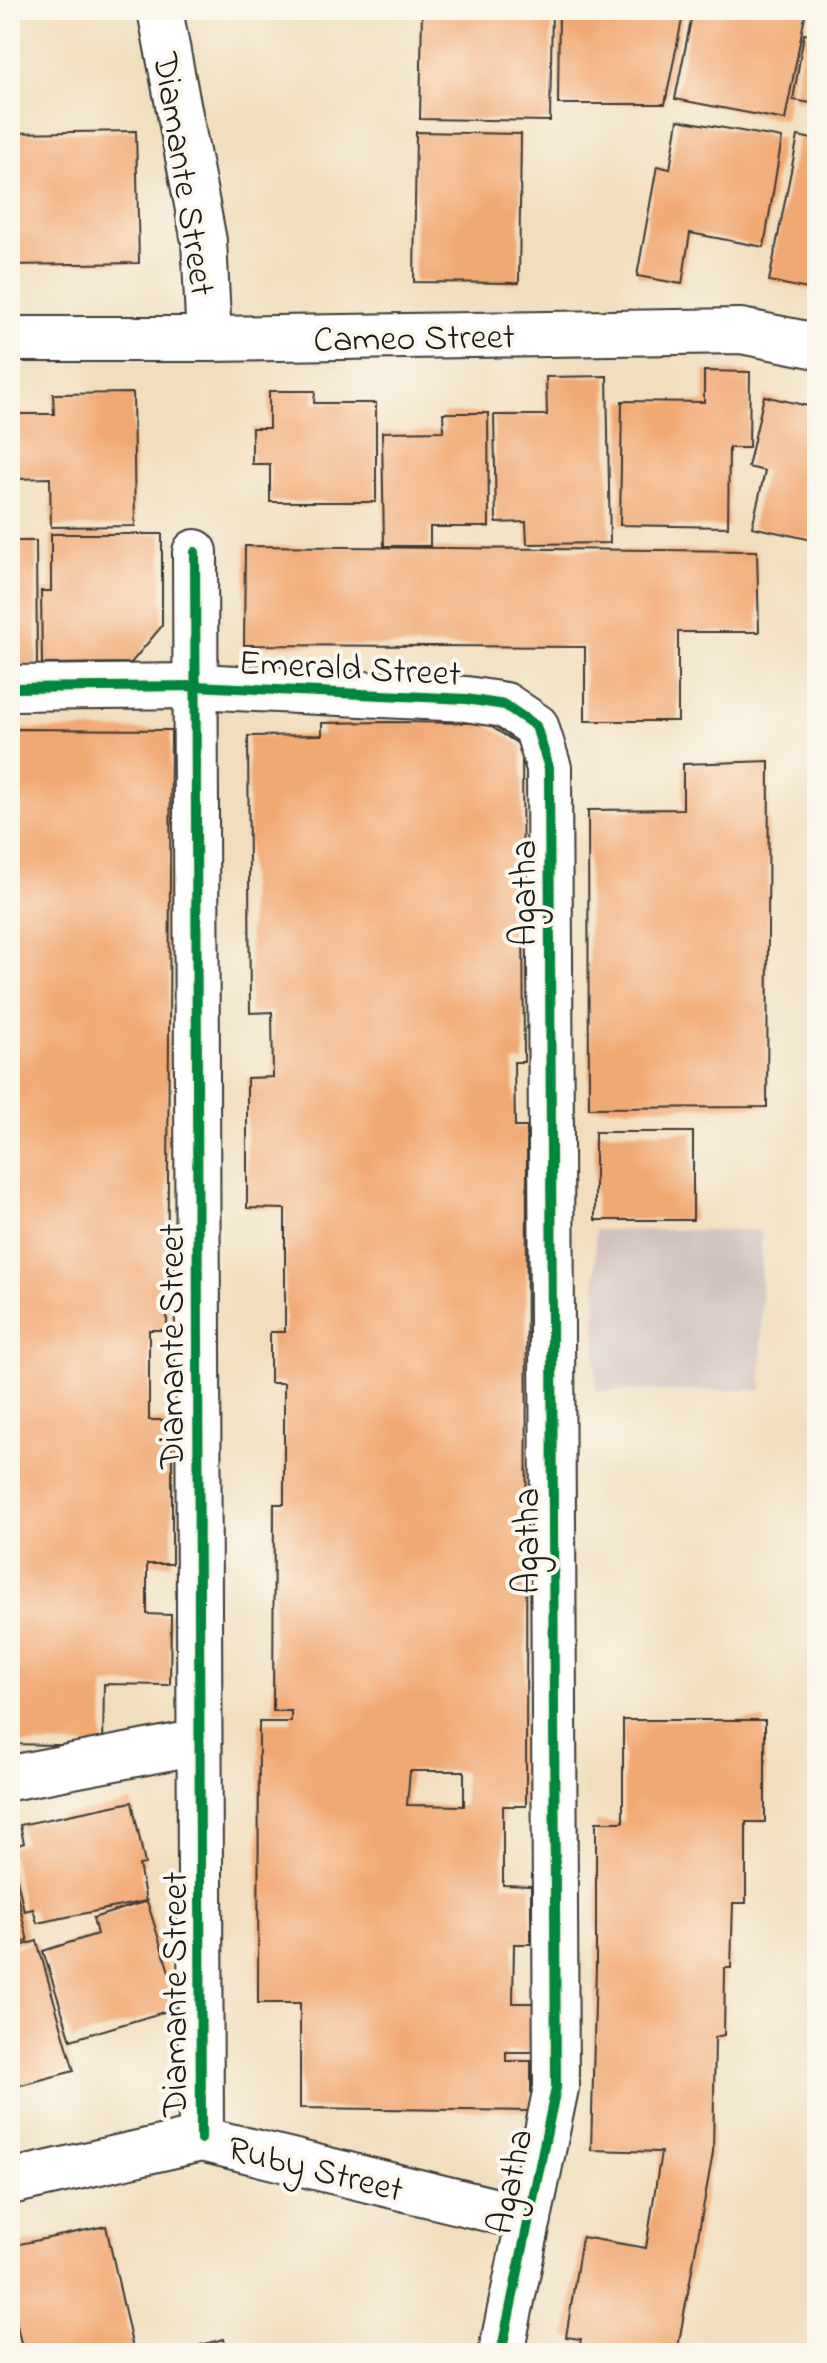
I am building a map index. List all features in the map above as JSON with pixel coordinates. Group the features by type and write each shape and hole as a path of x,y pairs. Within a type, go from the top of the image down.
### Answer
{"street":[{"name":"Diamante Street","path":"160,10 204,241 209,339"},
{"name":"Cameo Street","path":"10,339 741,331 817,346"},
{"name":"Diamante Street","path":"195,552 201,2139"},
{"name":"Emerald Street","path":"10,688 195,686 466,699 505,705 536,726"},
{"name":"Agatha","path":"501,2353 556,2088 549,768 536,726"},
{"path":"10,1778 199,1742"},
{"name":"Ruby Street","path":"10,2182 201,2139 529,2219"}],"shaded area":[{"path":"595,1230 761,1230 762,1390 596,1391"}],"building":[{"path":"422,10 552,10 550,121 420,119"},
{"path":"559,10 684,10 665,104 558,104"},
{"path":"693,10 806,10 785,120 675,99"},
{"path":"804,34 817,36 817,104 793,100"},
{"path":"678,120 782,138 764,247 690,233 682,284 637,276 657,166 670,169"},
{"path":"136,131 139,263 10,265 10,133"},
{"path":"416,132 521,134 519,283 414,282"},
{"path":"798,136 817,140 817,291 769,281"},
{"path":"704,371 750,372 749,448 729,448 728,527 620,525 622,401 704,402"},
{"path":"607,376 610,543 527,544 526,522 496,523 494,415 547,415 546,377"},
{"path":"269,391 315,391 314,403 376,403 376,502 270,502 270,464 252,464 252,428 269,428"},
{"path":"133,393 135,526 51,527 50,478 16,479 15,414 54,414 53,394"},
{"path":"764,396 817,408 817,541 752,527 765,471 748,467"},
{"path":"443,413 488,413 489,527 430,527 430,546 384,546 382,432 444,431"},
{"path":"51,534 162,534 162,626 131,663 42,664 41,591 51,591"},
{"path":"10,541 36,541 37,665 10,666"},
{"path":"245,546 757,551 759,632 678,632 678,721 585,721 585,647 244,645"},
{"path":"322,723 485,723 522,746 524,1062 514,1062 515,1127 527,1127 526,1806 503,1806 503,1885 531,1886 531,1944 514,1944 513,2003 533,2003 533,2052 506,2052 506,2061 531,2061 531,2111 300,2108 300,2003 258,2003 259,1722 291,1722 291,1711 273,1711 274,1504 284,1504 284,1383 270,1383 270,1332 285,1332 285,1209 247,1208 247,1078 273,1077 272,1012 250,1013 248,736 322,735","holes":["410,1771 464,1771 464,1806 407,1805"]},
{"path":"10,729 171,730 167,1330 149,1330 149,1420 172,1420 172,1564 147,1564 147,1614 171,1615 170,1685 104,1684 103,1746 10,1744"},
{"path":"769,761 767,1107 589,1108 588,810 683,809 683,764"},
{"path":"595,1132 693,1132 693,1220 595,1220"},
{"path":"623,1720 765,1720 765,1822 746,1822 746,1903 733,1903 731,1968 725,1968 724,2035 715,2037 713,2153 677,2353 578,2353 581,2339 566,2337 582,2237 646,2248 661,2152 591,2150 596,1822 623,1822"},
{"path":"132,1802 145,1864 139,1865 146,1901 37,1923 33,1909 24,1911 10,1848 24,1843 20,1825"},
{"path":"10,1871 28,1941 10,1945"},
{"path":"147,1901 180,2007 71,2040 43,1951 97,1934 93,1918"},
{"path":"37,1941 74,2071 10,2088 10,1949"},
{"path":"106,2226 134,2353 23,2353 10,2292 10,2246"},
{"path":"224,2339 227,2353 173,2353 173,2352"}],"cycle path":[{"path":"195,552 201,2139"},
{"path":"10,688 195,686 466,699 505,705 536,726 549,768 556,2088 501,2353"}]}
